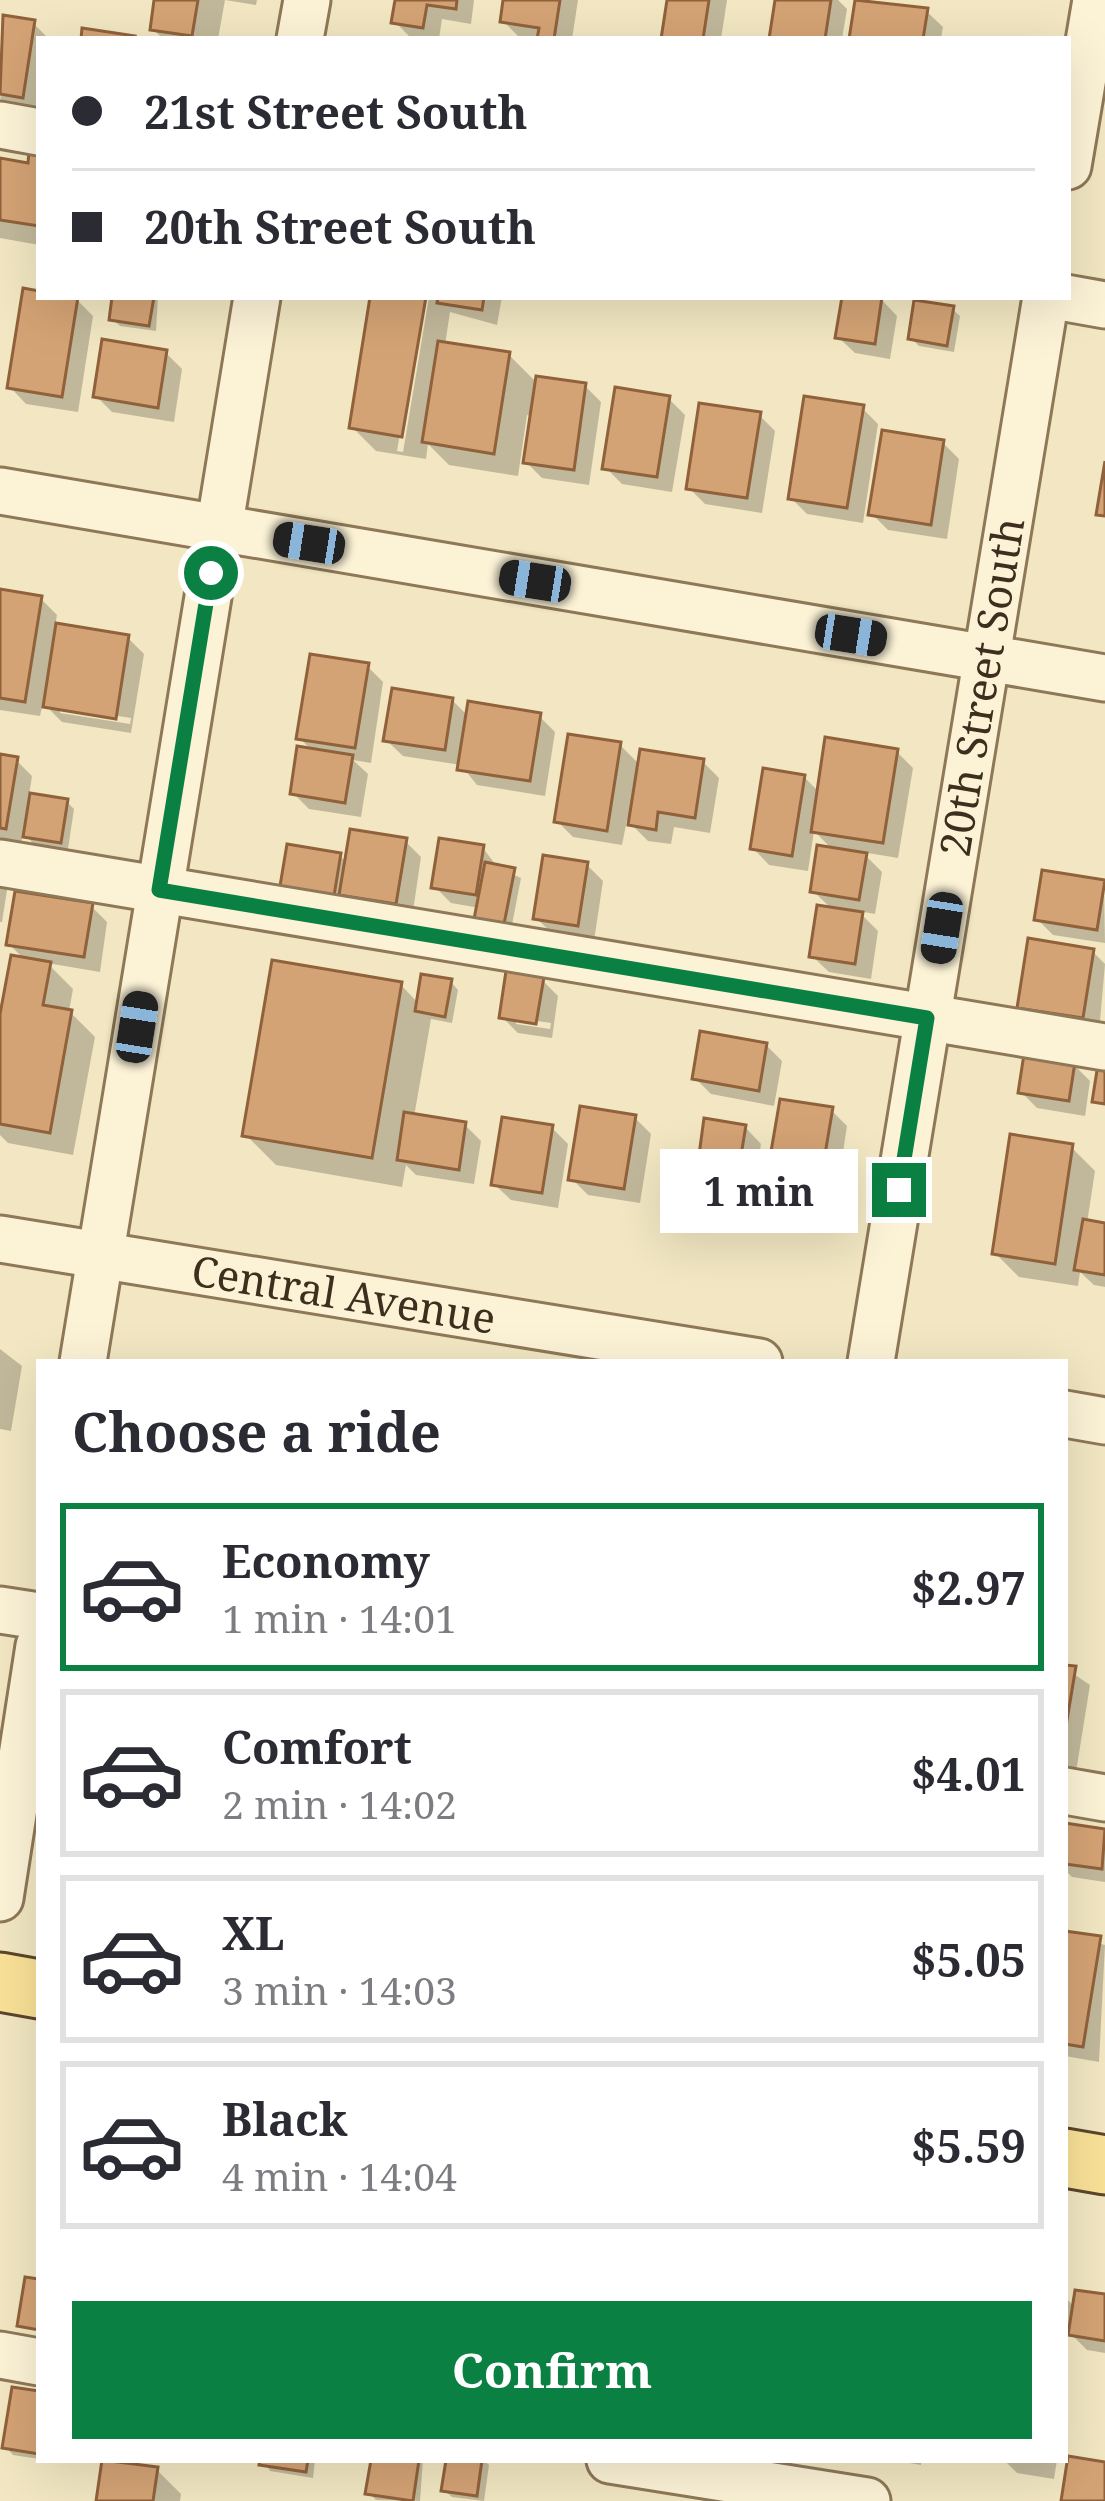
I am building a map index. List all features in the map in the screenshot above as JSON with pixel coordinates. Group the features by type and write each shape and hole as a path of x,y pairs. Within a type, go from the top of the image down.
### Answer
{"main road":[{"path":"0,1982 36,1988"},
{"path":"1068,2159 1105,2165"}],"street":[{"path":"301,36 307,0"},
{"path":"1071,148 1096,0"},
{"path":"0,125 36,131"},
{"path":"1071,299 1105,305"},
{"path":"83,1359 256,300"},
{"name":"20th Street South","path":"871,1359 1046,300"},
{"path":"0,490 1105,678"},
{"path":"0,863 1105,1047"},
{"name":"Central Avenue","path":"0,1239 740,1359"},
{"path":"1068,1415 1105,1421"},
{"path":"0,1610 36,1616"},
{"path":"0,1898 36,1665"},
{"path":"1068,1792 1105,1798"},
{"path":"0,2355 36,2361"},
{"path":"623,2463 688,2478 867,2501"}],"building":[{"path":"154,0 198,0 192,36 150,30"},
{"path":"395,0 457,0 456,9 427,5 423,28 391,23"},
{"path":"503,0 560,0 554,36 538,36 539,28 500,22"},
{"path":"667,0 709,0 703,36 661,36"},
{"path":"775,0 831,0 825,36 769,36"},
{"path":"855,0 928,8 923,36 849,36"},
{"path":"3,15 35,20 23,98 0,94"},
{"path":"82,28 135,36 81,36"},
{"path":"29,151 36,152 36,226 0,220 0,158 28,163"},
{"path":"23,288 36,290 36,300 78,300 62,397 7,388"},
{"path":"112,300 153,300 149,326 109,320"},
{"path":"370,300 425,300 402,437 349,428"},
{"path":"438,300 484,300 482,310"},
{"path":"841,300 882,300 875,344 835,338"},
{"path":"914,300 954,306 947,346 908,339"},
{"path":"102,339 167,350 158,408 93,397"},
{"path":"438,341 510,352 494,454 422,442"},
{"path":"536,376 586,383 574,470 523,463"},
{"path":"615,387 670,396 657,477 602,469"},
{"path":"804,396 864,405 847,508 788,499"},
{"path":"699,403 761,412 747,498 686,489"},
{"path":"882,430 944,440 931,525 868,515"},
{"path":"1105,461 1105,516 1096,515"},
{"path":"0,589 42,596 25,702 0,698"},
{"path":"56,623 129,635 116,719 43,707"},
{"path":"310,654 369,663 355,748 296,739"},
{"path":"392,688 453,698 445,750 383,741"},
{"path":"468,701 541,713 530,781 457,770"},
{"path":"568,734 621,742 607,831 554,822"},
{"path":"825,737 898,749 883,843 811,832"},
{"path":"297,746 353,755 345,803 290,794"},
{"path":"640,749 704,759 695,818 658,812 656,830 628,825"},
{"path":"0,754 18,757 6,829 0,828"},
{"path":"763,768 805,775 792,856 750,849"},
{"path":"30,793 68,799 61,843 23,837"},
{"path":"350,829 407,838 396,904 339,895"},
{"path":"439,838 484,845 476,895 431,888"},
{"path":"287,844 341,853 333,902 279,892"},
{"path":"817,845 867,853 859,900 810,892"},
{"path":"543,855 588,862 578,926 533,919"},
{"path":"485,862 515,868 504,924 474,919"},
{"path":"1042,870 1105,880 1097,930 1034,920"},
{"path":"15,891 93,903 84,957 6,945"},
{"path":"817,905 863,912 855,964 809,957"},
{"path":"1028,938 1094,949 1083,1018 1017,1008"},
{"path":"11,955 51,962 43,1005 72,1010 50,1133 0,1124 0,1014"},
{"path":"272,960 402,982 372,1158 242,1136"},
{"path":"506,971 544,977 536,1024 499,1018"},
{"path":"421,974 452,979 445,1017 415,1011"},
{"path":"700,1031 767,1043 759,1091 692,1079"},
{"path":"1024,1054 1075,1062 1069,1101 1018,1093"},
{"path":"1098,1064 1105,1065 1105,1104 1092,1102"},
{"path":"780,1099 833,1107 820,1184 767,1175"},
{"path":"580,1106 636,1115 624,1189 568,1180"},
{"path":"404,1112 466,1122 459,1170 397,1160"},
{"path":"502,1117 553,1125 542,1193 491,1185"},
{"path":"704,1118 746,1125 731,1217 664,1206 673,1151 699,1155"},
{"path":"1010,1134 1073,1144 1055,1264 992,1254"},
{"path":"1083,1219 1105,1223 1105,1275 1074,1270"},
{"path":"1068,1665 1076,1666 1068,1714"},
{"path":"1068,1823 1105,1829 1102,1869 1068,1864"},
{"path":"1068,1931 1101,1936 1083,2047 1068,2044"},
{"path":"25,2277 36,2279 36,2329 17,2326"},
{"path":"1075,2290 1105,2294 1105,2341 1068,2335"},
{"path":"12,2387 36,2391 36,2454 2,2448"},
{"path":"1068,2456 1105,2462 1105,2501 1061,2501"},
{"path":"102,2463 158,2467 153,2501 96,2501"},
{"path":"259,2463 308,2463 306,2472"},
{"path":"370,2463 419,2463 413,2501 365,2494"},
{"path":"446,2463 482,2463 477,2496 441,2491"}],"route":[{"path":"211,573 159,890 927,1018 899,1190"}]}
